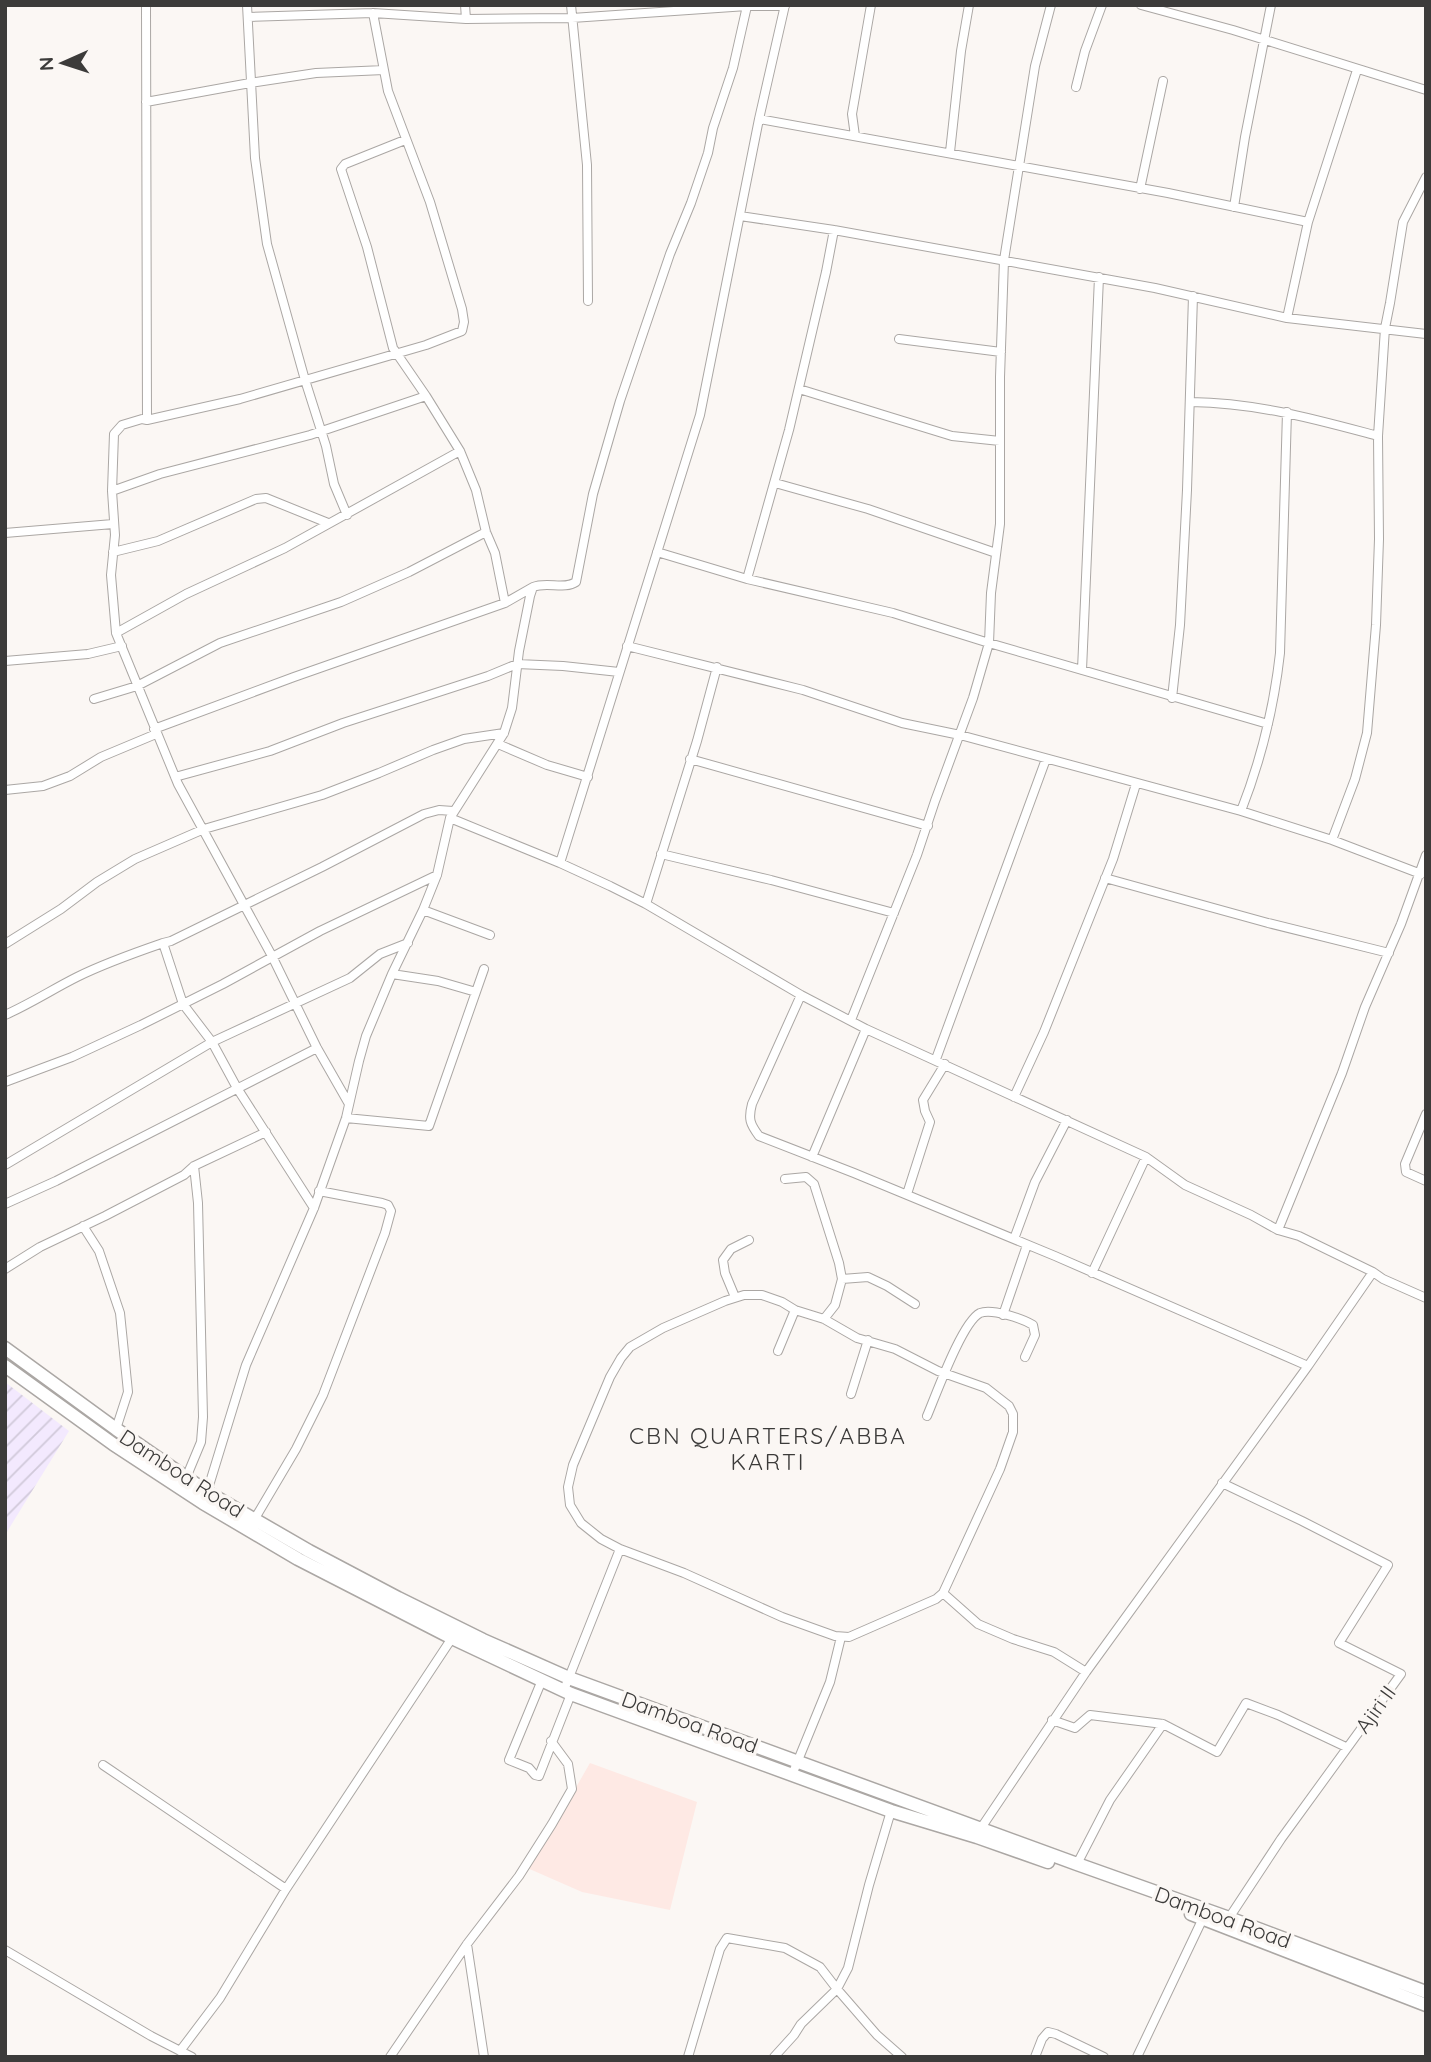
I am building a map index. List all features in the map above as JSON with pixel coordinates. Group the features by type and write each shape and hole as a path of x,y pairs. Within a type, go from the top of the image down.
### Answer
{"main road":[{"name":"Damboa Road","path":"5,1348 207,1492 254,1520 568,1688 891,1811 979,1832 1077,1864 1226,1922 1426,1992"},
{"name":"Damboa Road","path":"5,1366 113,1444 203,1503 298,1559 452,1638 542,1680 797,1762 1205,1914"},
{"name":"Damboa Road","path":"1226,1922 1426,2005"}],"street":[{"path":"146,5 147,420"},
{"path":"247,5 255,158 267,244 326,446 334,484 347,515"},
{"path":"465,5 466,19"},
{"path":"571,5 587,164 588,301"},
{"path":"855,136 852,114 871,5"},
{"path":"950,152 969,5"},
{"path":"850,1020 928,826 934,801 973,698 989,643 991,593 1000,524 1004,260 1035,66 1051,5"},
{"path":"1076,87 1085,51 1102,5"},
{"path":"1141,5 1233,30 1426,90"},
{"path":"1234,207 1272,5"},
{"path":"248,17 373,13 466,19 572,18 747,6 785,6 759,119 700,415 560,863"},
{"path":"5,790 43,786 70,776 101,757 155,732 293,677 505,603 540,584 573,585 576,582 593,494 620,401 708,153 713,128 733,68 747,6"},
{"path":"349,1104 175,777 121,646 116,633 111,575 115,535 112,491 114,434 122,425 240,399 426,345 462,331 464,322 430,202 388,91 373,13"},
{"path":"146,102 250,82 384,70"},
{"path":"1287,318 1308,222 1357,70"},
{"path":"1140,189 1163,81"},
{"path":"759,119 950,152 1308,222"},
{"path":"405,140 354,159 341,169 367,247 396,353 460,451 476,490 486,532 495,553 505,603"},
{"path":"1332,840 1355,779 1367,733 1376,625 1378,436 1385,328 1403,222 1426,177"},
{"path":"740,216 1099,277 1287,318 1426,334"},
{"path":"747,579 799,389 834,230"},
{"path":"1082,670 1099,277"},
{"path":"1172,698 1180,625 1191,402 1193,296"},
{"path":"899,339 1001,352"},
{"path":"799,389 952,436 1000,441"},
{"path":"112,491 160,474 320,431 426,396"},
{"path":"1191,402 1222,402 1287,412 1378,436"},
{"path":"1241,811 1253,781 1276,692 1280,653 1287,412"},
{"path":"116,633 186,594 285,548 460,451"},
{"path":"775,484 868,509 996,553"},
{"path":"113,552 158,541 256,499 266,498 327,523"},
{"path":"5,533 113,524"},
{"path":"94,699 137,686 220,643 341,602 409,572 486,532"},
{"path":"657,552 747,579 893,614 1268,724"},
{"path":"207,1492 246,1365 314,1208 346,1118 366,1036 437,875 451,814 505,733 512,708 517,664 533,587"},
{"path":"5,661 88,654 121,646"},
{"path":"628,646 803,690 902,723 960,735 1241,811 1332,840 1420,874"},
{"path":"175,777 270,751 343,723 517,664 619,672"},
{"path":"646,904 717,667"},
{"path":"5,944 61,909 97,881 135,859 204,829 322,795 464,739 505,733"},
{"path":"498,744 547,765 588,777"},
{"path":"690,759 928,826"},
{"path":"936,1059 1046,759"},
{"path":"1014,1097 1044,1032 1113,859 1136,784"},
{"path":"5,1015 118,958 171,941 424,814 439,810 646,904 801,995 866,1029 1146,1157 1185,1185 1278,1230 1299,1236 1426,1298"},
{"path":"661,853 894,913"},
{"path":"1278,1230 1426,855"},
{"path":"5,1082 72,1057 183,1004 320,931 437,875"},
{"path":"1105,878 1389,953"},
{"path":"423,910 490,935"},
{"path":"163,943 183,1004 212,1042 237,1088 314,1208"},
{"path":"5,1165 212,1042 350,978 380,954 408,943"},
{"path":"346,1118 429,1126 484,969"},
{"path":"393,974 438,981 476,992"},
{"path":"801,995 752,1104 750,1125 759,1136 1014,1239 1308,1366"},
{"path":"812,1157 866,1029"},
{"path":"5,1204 56,1181 317,1048"},
{"path":"907,1195 930,1122 923,1100 945,1064"},
{"path":"1426,1114 1405,1164 1406,1172 1426,1181"},
{"path":"1014,1239 1035,1182 1067,1120"},
{"path":"5,1269 40,1247 184,1175 194,1166 267,1132"},
{"path":"1092,1273 1146,1157"},
{"path":"186,1478 201,1442 203,1417 198,1203 194,1166"},
{"path":"785,1179 806,1177 814,1184 839,1263 842,1279 835,1305 824,1320"},
{"path":"254,1520 296,1449 323,1395 391,1212 388,1205 382,1203 319,1191"},
{"path":"83,1226 99,1251 120,1313 128,1392 116,1429"},
{"path":"735,1297 725,1273 723,1260 731,1249 748,1240"},
{"path":"1003,1315 1027,1245"},
{"path":"979,1832 1052,1720 1373,1272"},
{"path":"842,1279 868,1277 915,1304"},
{"path":"761,1295 782,1302 857,1338 895,1349 945,1373 986,1388 1009,1406 1013,1414 1013,1432 1000,1469 943,1592 936,1599 849,1637 841,1637 782,1618 684,1573 620,1549 601,1539 582,1522 570,1505 568,1488 573,1465 610,1377 621,1358 642,1339 735,1297 761,1295"},
{"path":"778,1351 795,1310"},
{"path":"927,1416 960,1340 980,1313 991,1311 1033,1325 1035,1335 1026,1357"},
{"path":"851,1394 868,1340"},
{"name":"Ajiri II","path":"1222,1483 1388,1565 1339,1643 1401,1674 1281,1839 1226,1922"},
{"path":"542,1680 509,1760 529,1768 539,1776 568,1688 620,1549"},
{"path":"943,1592 978,1623 1013,1639 1054,1652 1086,1672"},
{"path":"792,1775 830,1682 841,1637"},
{"path":"180,2051 220,1998 286,1889 452,1638"},
{"path":"1052,1720 1075,1728 1090,1715 1164,1724 1217,1752 1246,1703 1346,1747"},
{"path":"1077,1864 1110,1800 1164,1724"},
{"path":"390,2057 467,1944 519,1876 572,1789 568,1764 551,1741"},
{"path":"103,1765 286,1889"},
{"path":"774,2057 801,2024 837,1989 848,1968 891,1811"},
{"path":"1137,2057 1205,1914"},
{"path":"688,2057 720,1949 727,1938 790,1950 820,1967 877,2035 902,2057"},
{"path":"467,1944 484,2057"},
{"path":"5,1950 192,2057"},
{"path":"1035,2057 1048,2032 1104,2057"}],"shaded area":[{"path":"5,1382 69,1431 5,1535"},
{"path":"590,1763 697,1802 670,1910 582,1892 525,1867"}],"district":[{"name":"CBN QUARTERS/ABBA KARTI","path":"768,1448"}]}
